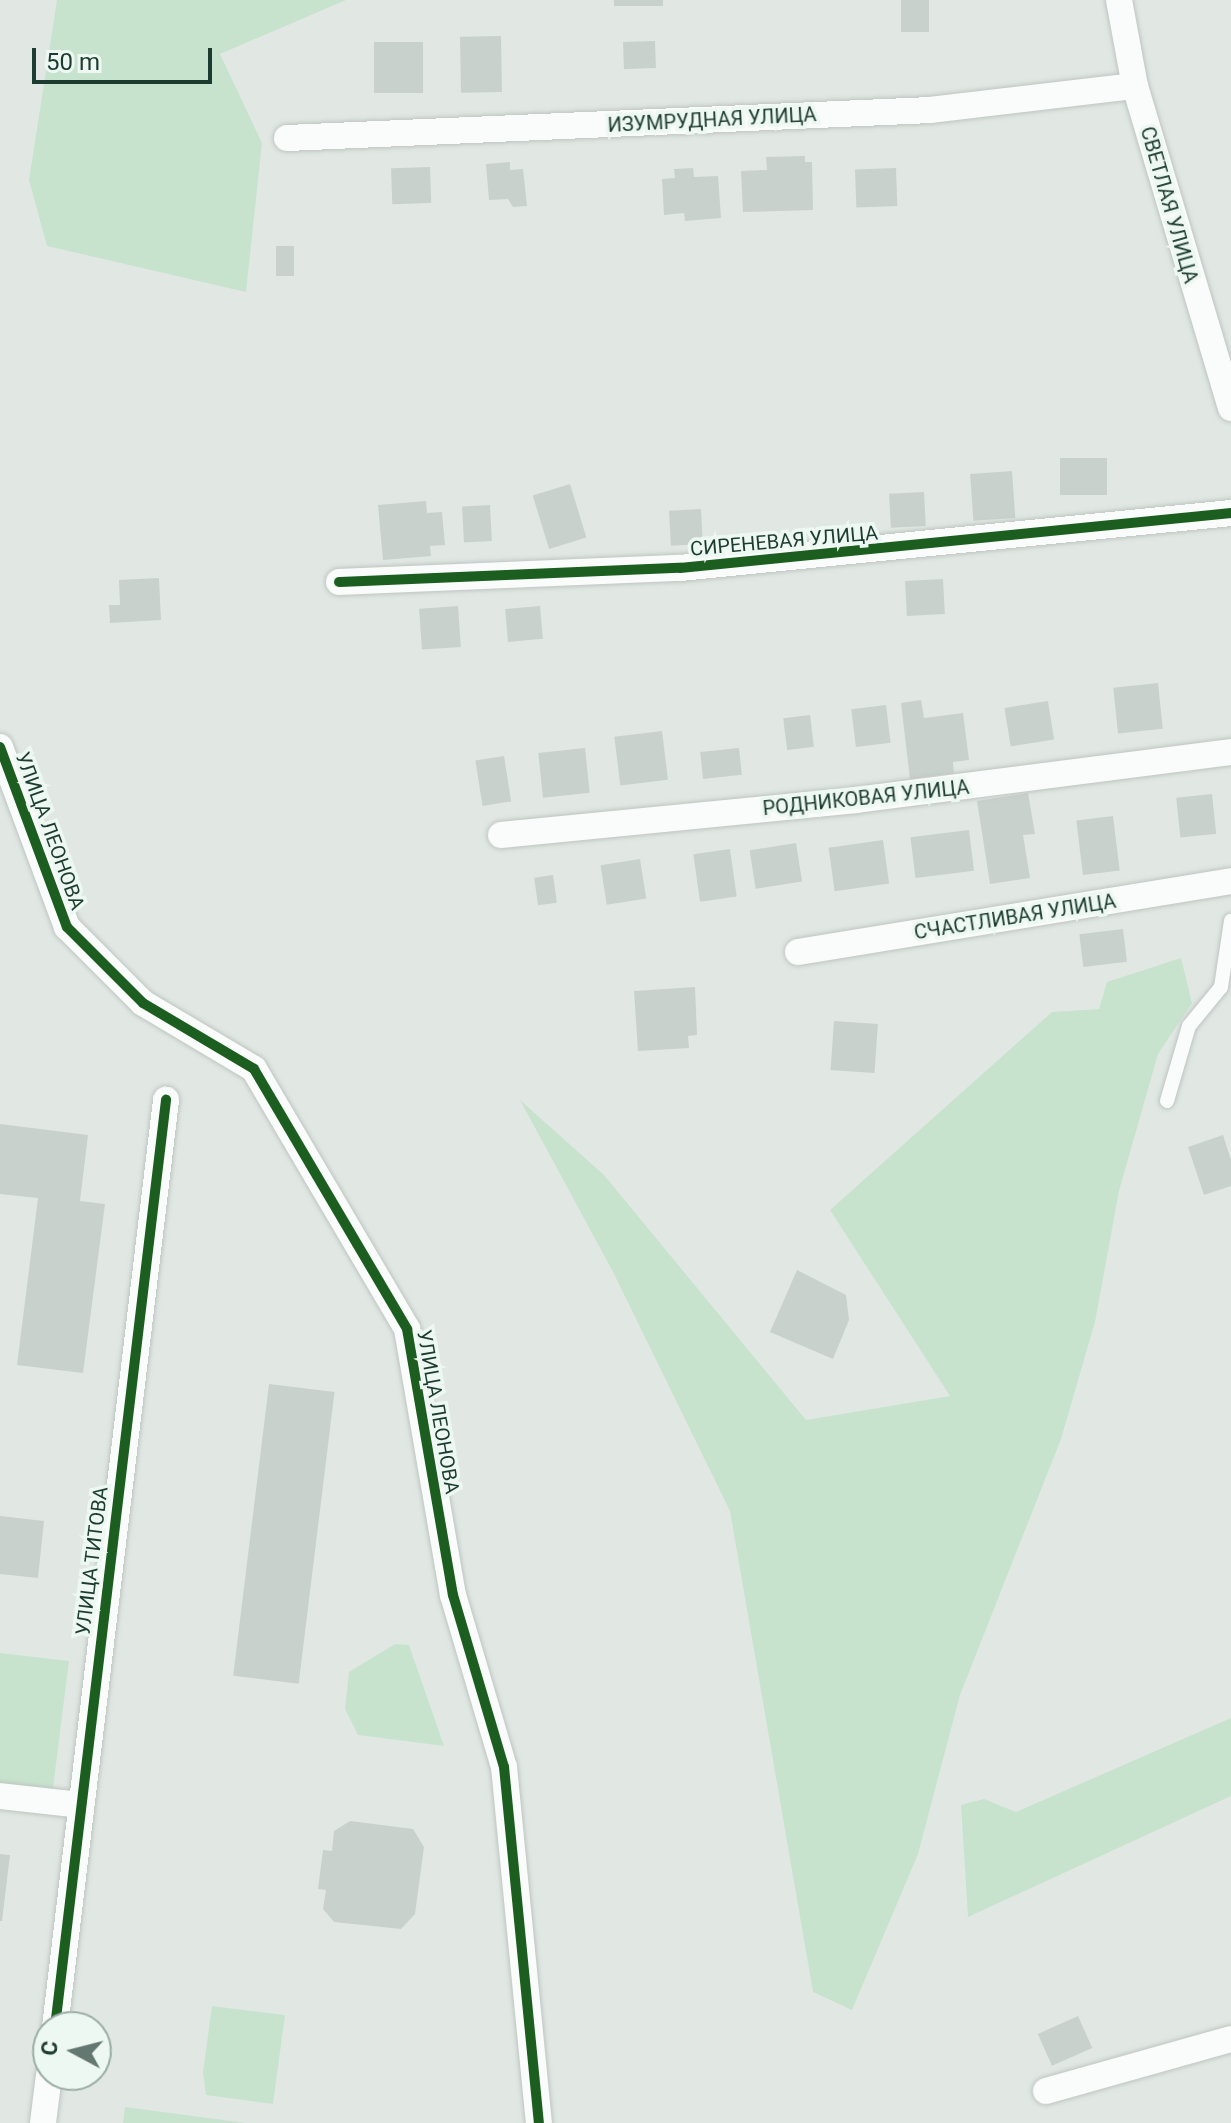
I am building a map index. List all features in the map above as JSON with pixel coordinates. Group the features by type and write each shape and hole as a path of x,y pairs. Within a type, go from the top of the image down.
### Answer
{"street":[{"name":"СВЕТЛАЯ УЛИЦА","path":"1119,0 1135,86 1231,408"},
{"name":"ИЗУМРУДНАЯ УЛИЦА","path":"287,138 930,110 1135,86"},
{"name":"СИРЕНЕВАЯ УЛИЦА","path":"339,582 680,568 1231,513"},
{"name":"УЛИЦА ЛЕОНОВА","path":"0,747 67,927 143,1003 254,1069 407,1329 453,1595 504,1767 539,2123"},
{"name":"РОДНИКОВАЯ УЛИЦА","path":"501,835 885,797 1231,752"},
{"name":"СЧАСТЛИВАЯ УЛИЦА","path":"798,952 1231,881"},
{"name":"УЛИЦА ТИТОВА","path":"57,2011 166,1100"},
{"path":"0,1796 81,1805"},
{"path":"1046,2091 1231,2039"},
{"path":"43,2123 47,2091"}],"lane":[{"path":"1167,1101 1189,1026 1221,987 1231,921"}],"green space":[{"path":"57,0 346,0 220,54 262,143 246,292 47,246 29,180"},
{"path":"1181,958 1192,1003 1158,1054 1119,1191 1095,1322 1061,1439 960,1695 918,1854 852,2010 813,1992 730,1511 613,1272 520,1100 604,1175 806,1420 950,1396 830,1210 1052,1012 1099,1009 1107,982"},
{"path":"395,1644 409,1645 444,1746 358,1735 345,1709 349,1672"},
{"path":"0,1653 69,1661 52,1796 0,1795"},
{"path":"1231,1718 1231,1796 968,1917 961,1805 984,1799 1016,1812"},
{"path":"212,2006 285,2015 273,2104 206,2095 203,2072"},
{"path":"125,2107 246,2123 123,2123"}],"building":[{"path":"614,0 663,0 663,6 614,6"},
{"path":"901,0 929,0 929,32 901,32"},
{"path":"501,36 502,92 461,93 460,37"},
{"path":"655,41 656,68 624,69 623,42"},
{"path":"374,42 423,42 423,93 374,93"},
{"path":"805,156 805,162 812,162 813,210 743,212 741,171 767,170 766,157"},
{"path":"510,162 510,170 523,169 527,206 513,207 508,199 489,200 486,164"},
{"path":"430,167 431,203 392,204 391,168"},
{"path":"693,168 694,177 718,176 721,218 685,221 684,213 664,215 662,179 675,178 674,169"},
{"path":"896,168 897,206 856,207 855,169"},
{"path":"276,246 294,246 294,276 276,276"},
{"path":"1060,458 1107,458 1107,495 1060,495"},
{"path":"1012,471 1015,518 973,521 970,474"},
{"path":"570,484 586,538 549,549 533,495"},
{"path":"924,492 926,526 891,528 889,494"},
{"path":"426,501 427,513 442,512 445,545 430,546 431,556 383,560 378,505"},
{"path":"490,505 492,541 464,542 462,506"},
{"path":"701,509 703,544 671,546 669,511"},
{"path":"159,578 161,620 110,623 109,605 120,605 119,580"},
{"path":"943,579 945,614 907,616 905,581"},
{"path":"458,606 461,647 422,650 419,609"},
{"path":"540,606 543,639 508,642 505,609"},
{"path":"1158,683 1163,729 1118,733 1113,688"},
{"path":"921,700 924,718 963,713 969,760 953,762 954,773 910,779 901,703"},
{"path":"1048,701 1054,740 1011,746 1005,708"},
{"path":"886,705 891,743 856,747 851,709"},
{"path":"810,715 814,747 787,750 783,718"},
{"path":"662,731 668,780 620,785 614,737"},
{"path":"585,748 590,793 543,798 538,753"},
{"path":"739,748 742,775 703,779 700,752"},
{"path":"504,756 511,801 483,806 475,761"},
{"path":"1028,793 1035,834 1023,835 1030,878 990,884 977,801"},
{"path":"1212,794 1216,834 1180,838 1176,798"},
{"path":"1113,816 1120,871 1083,875 1076,821"},
{"path":"969,830 974,871 915,878 910,837"},
{"path":"883,840 889,884 835,891 829,848"},
{"path":"796,843 802,882 756,889 750,850"},
{"path":"730,849 737,897 700,902 693,854"},
{"path":"640,859 646,899 607,905 600,865"},
{"path":"553,875 557,903 538,905 534,878"},
{"path":"1123,929 1127,962 1083,967 1079,934"},
{"path":"695,987 697,1035 688,1036 689,1048 638,1051 634,991"},
{"path":"834,1021 878,1024 874,1073 831,1070"},
{"path":"0,1124 88,1135 80,1201 105,1204 83,1373 17,1365 38,1198 0,1194"},
{"path":"1223,1135 1231,1160 1231,1186 1204,1195 1188,1147"},
{"path":"797,1270 846,1295 849,1320 833,1359 770,1332"},
{"path":"269,1384 335,1392 299,1684 233,1676"},
{"path":"0,1516 44,1521 38,1578 0,1574"},
{"path":"350,1821 413,1829 424,1847 415,1914 401,1929 334,1922 323,1909 326,1890 318,1889 323,1850 332,1851 334,1831"},
{"path":"0,1854 10,1855 2,1921 0,1921"},
{"path":"1078,2016 1092,2048 1052,2066 1038,2034"}],"cycle path":[{"path":"339,582 680,568 1231,513"},
{"path":"0,747 67,927 143,1003 254,1069 407,1329 453,1595 504,1767 539,2123"},
{"path":"57,2011 166,1100"}]}
